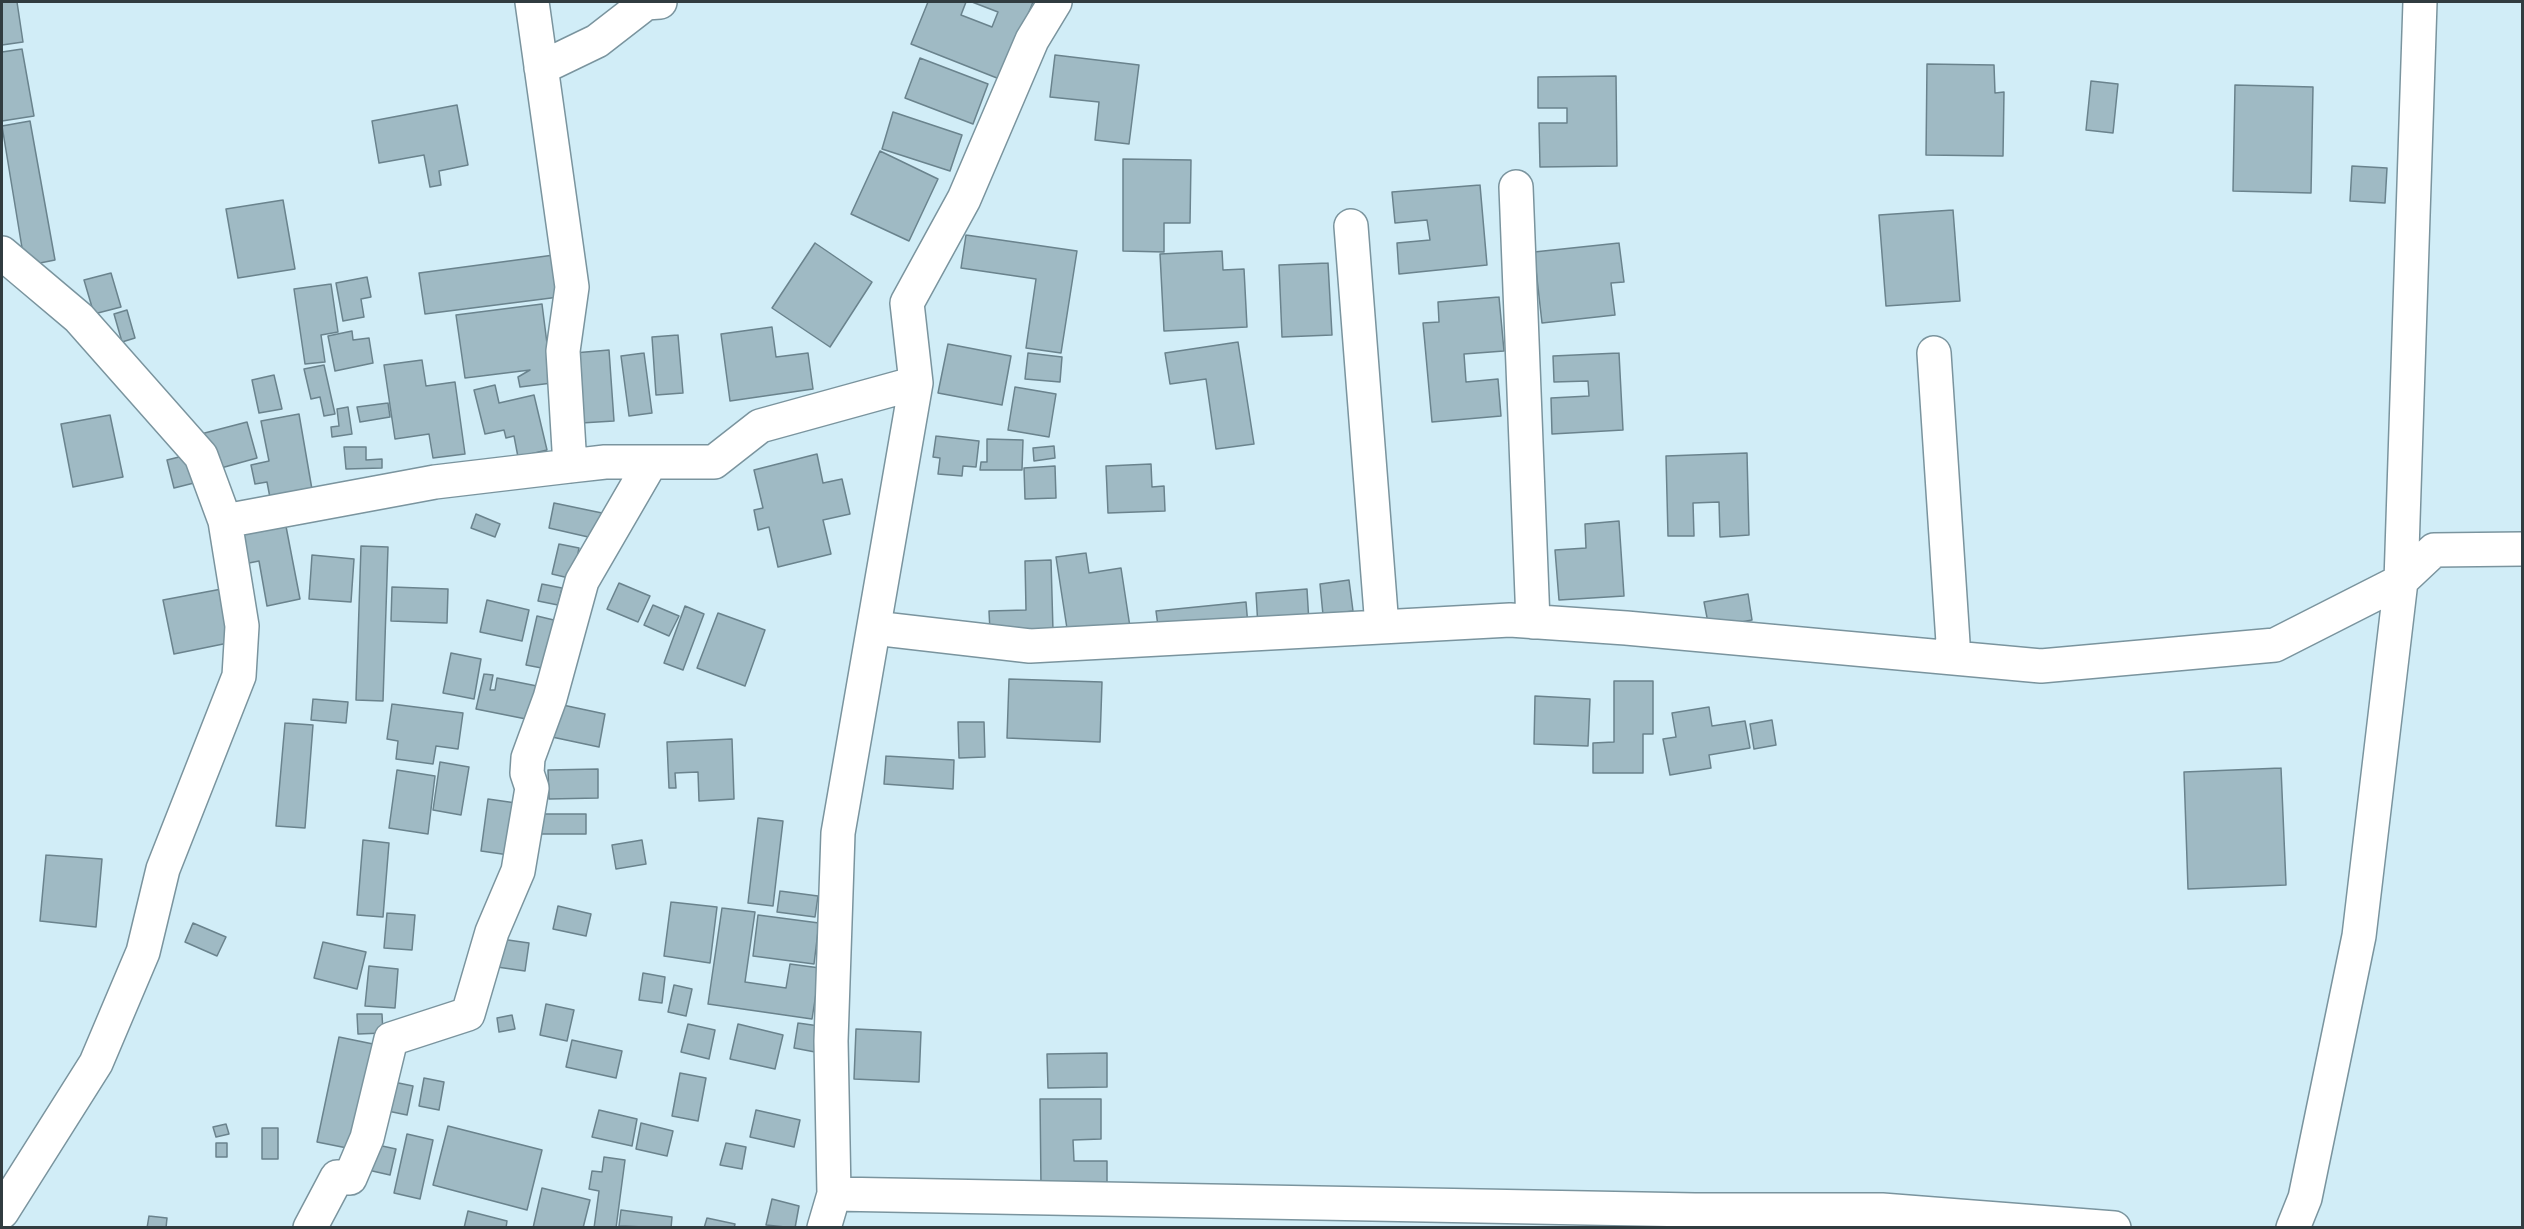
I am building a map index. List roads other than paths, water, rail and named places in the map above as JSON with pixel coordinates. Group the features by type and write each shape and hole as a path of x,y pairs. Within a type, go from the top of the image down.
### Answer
{"street":[{"path":"532,2 572,287 563,351 570,466"},
{"path":"541,68 597,41 646,3 660,2"},
{"path":"824,1227 834,1194 831,1041 838,833 916,383 907,303 964,199 1032,40 1054,2"},
{"path":"2293,1227 2305,1198 2359,936 2401,581 2420,2"},
{"path":"1516,187 1533,622"},
{"path":"1351,226 1382,627"},
{"path":"2,253 79,318 201,456 225,521 242,626 238,676 163,869 143,952 96,1063 2,1212"},
{"path":"1934,352 1954,658"},
{"path":"225,521 435,482 605,462 714,462 760,426 916,383"},
{"path":"310,1227 337,1177 350,1178 367,1138 391,1039 468,1014 492,932 518,871 532,788 527,772 528,758 550,698 582,581 651,462"},
{"path":"874,628 1030,646 1510,620 2041,666 2275,645 2401,581 2434,550 2523,549"},
{"path":"834,1194 1695,1210 1882,1210 2114,1227"}]}
